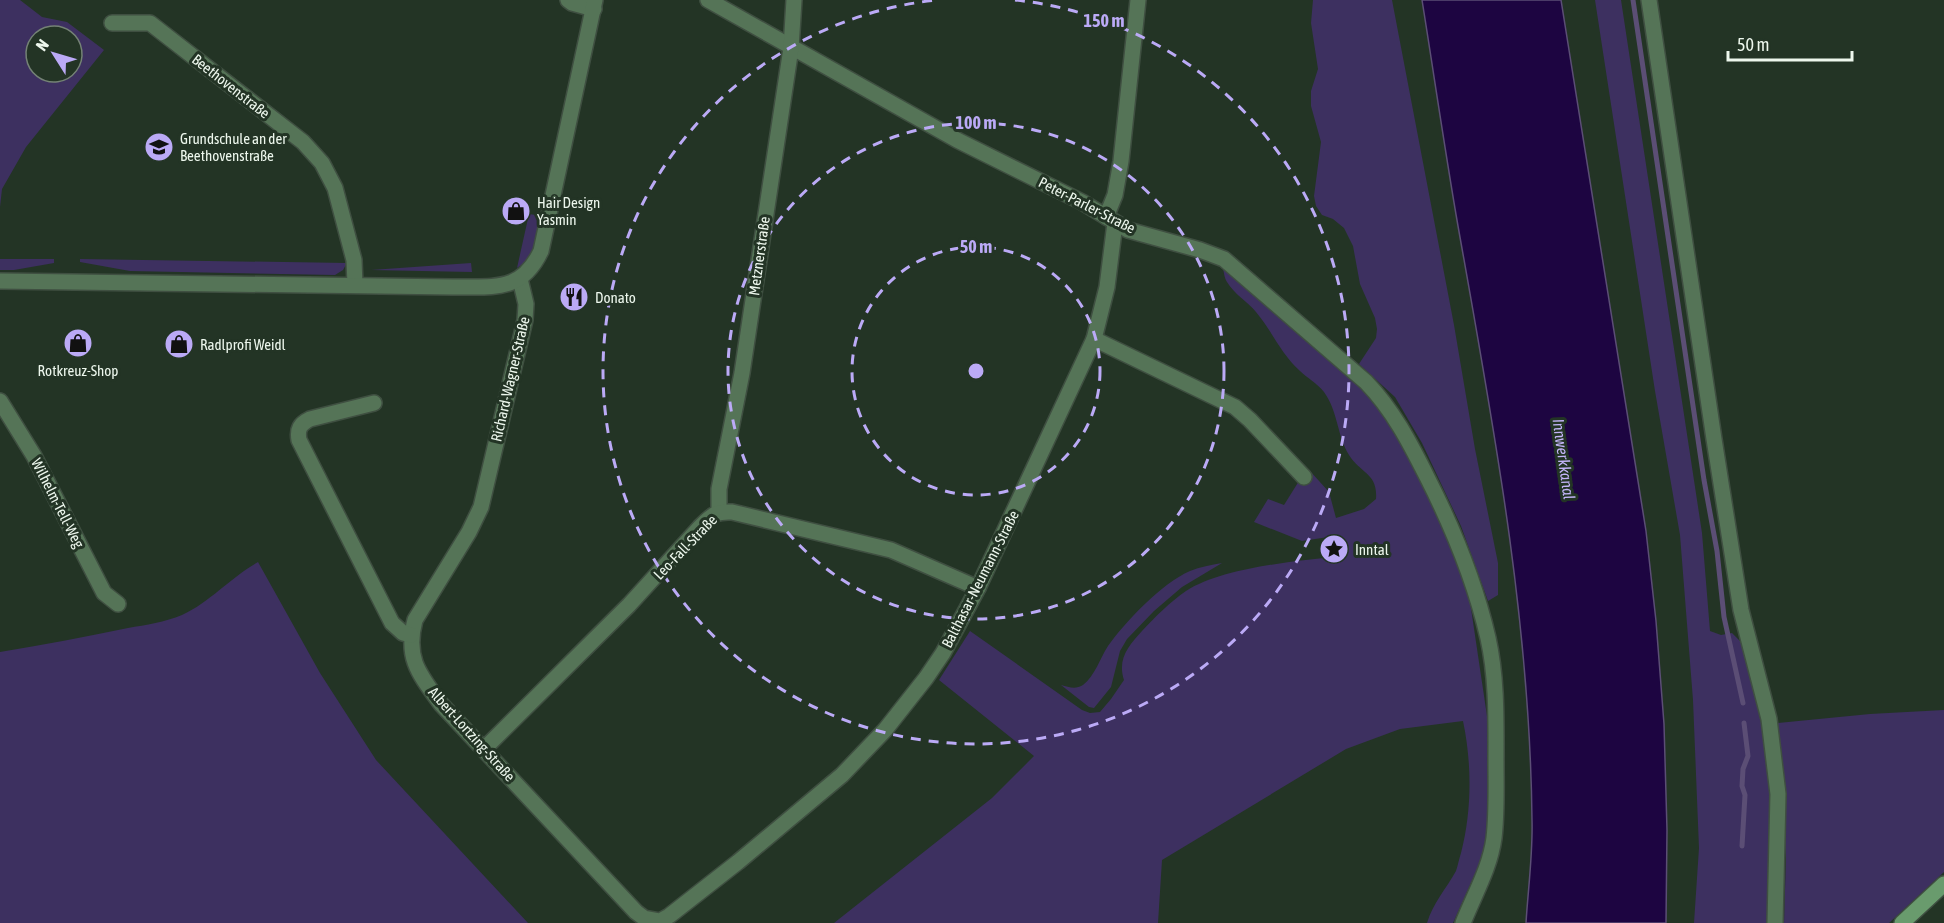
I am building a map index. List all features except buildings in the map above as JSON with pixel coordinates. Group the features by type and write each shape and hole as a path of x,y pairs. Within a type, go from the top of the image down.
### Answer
{"street":[{"path":"0,281 496,286 520,279 532,269 541,251 595,4 572,3 568,0"},
{"name":"Peter-Parler-Straße","path":"708,0 957,140 1082,202 1128,230 1214,254 1228,262 1380,396 1393,414 1435,493 1469,575 1488,638 1494,682 1496,807 1493,840 1482,878 1463,923"},
{"name":"Metznerstraße","path":"719,511 719,489 742,373 790,48 794,0"},
{"name":"Balthasar-Neumann-Straße","path":"652,921 660,921 669,916 738,862 821,794 864,753 926,678 961,621 1094,339 1107,287 1110,220 1120,161 1138,0"},
{"path":"1649,0 1738,590 1769,719 1778,794 1775,923"},
{"name":"Beethovenstraße","path":"112,23 150,23 316,154 335,188 354,260 355,285"},
{"name":"Richard-Wagner-Straße","path":"411,635 422,605 469,532 481,507 525,320 526,304 520,279"},
{"path":"1094,339 1235,408 1250,420 1304,477"},
{"name":"Wilhelm-Tell-Weg","path":"0,401 34,456 104,593 118,604"},
{"path":"374,403 303,422 299,427 299,440 392,622 403,633 411,635"},
{"name":"Leo-Fall-Straße","path":"484,749 629,605 709,518 719,511 762,518 891,550 978,588"},
{"name":"Albert-Lortzing-Straße","path":"411,635 411,652 417,669 441,704 636,912 652,921"},
{"path":"1902,923 1944,884"}],"shaded area":[{"path":"0,0 20,0 42,17 70,24 24,24 24,84 77,84 26,147 2,189 0,207"},
{"path":"1313,0 1392,0 1498,563 1498,595 1488,601 1461,526 1422,443 1395,397 1359,364 1376,338 1375,318 1360,284 1353,246 1344,228 1333,219 1322,215 1316,206 1314,196 1321,142 1311,106 1311,91 1318,69 1311,23"},
{"path":"1595,0 1621,0 1702,533 1710,631 1721,635 1732,633 1743,644 1765,740 1772,818 1770,923 1694,923 1699,848 1693,700 1680,535 1655,391"},
{"path":"84,35 104,50 84,75"},
{"path":"529,214 542,216 532,252 517,268"},
{"path":"0,259 54,259 54,263 0,270"},
{"path":"80,259 347,263 343,270 335,275 130,271 80,262"},
{"path":"471,263 472,272 371,270"},
{"path":"1222,265 1362,388 1387,417 1407,452 1458,559 1469,595 1487,716 1489,822 1482,858 1453,923 1427,923 1436,903 1456,871 1465,837 1470,787 1463,721 1400,729 1346,749 1162,860 1158,923 834,923 992,798 1034,756 939,680 970,631 1082,710 1090,713 1100,712 1124,680 1122,665 1129,647 1157,615 1186,591 1220,576 1261,566 1342,556 1346,545 1335,536 1302,541 1254,522 1268,499 1284,505 1299,481 1310,471 1329,492 1336,518 1364,509 1376,499 1372,479 1345,448 1329,399 1293,364 1256,312 1230,286 1225,278"},
{"path":"258,562 320,673 376,760 528,923 0,923 0,652 149,624 182,615"},
{"path":"1222,563 1182,587 1127,639 1120,651 1111,687 1094,708 1089,707 1061,685 1072,688 1083,685 1094,672 1108,646 1134,614 1156,593 1190,571"},
{"path":"1944,710 1944,872 1889,923 1784,923 1786,858 1777,723"}],"water":[{"name":"Innwerkkanal","path":"1422,0 1561,0 1646,531 1664,724 1667,830 1666,923 1526,923 1532,820 1530,745 1517,596 1496,448"}],"waterway":[{"path":"1633,0 1704,480 1717,551 1724,617 1743,703"},
{"path":"1742,846 1745,795 1742,786 1743,769 1748,756 1744,723"}],"place":[{"name":"Grundschule an der Beethovenstraße","path":"159,147"},
{"name":"Hair Design Yasmin","path":"516,211"},
{"name":"Donato","path":"574,297"},
{"name":"Rotkreuz-Shop","path":"78,343"},
{"name":"Radlprofi Weidl","path":"179,344"},
{"name":"Inntal","path":"1334,549"}]}
